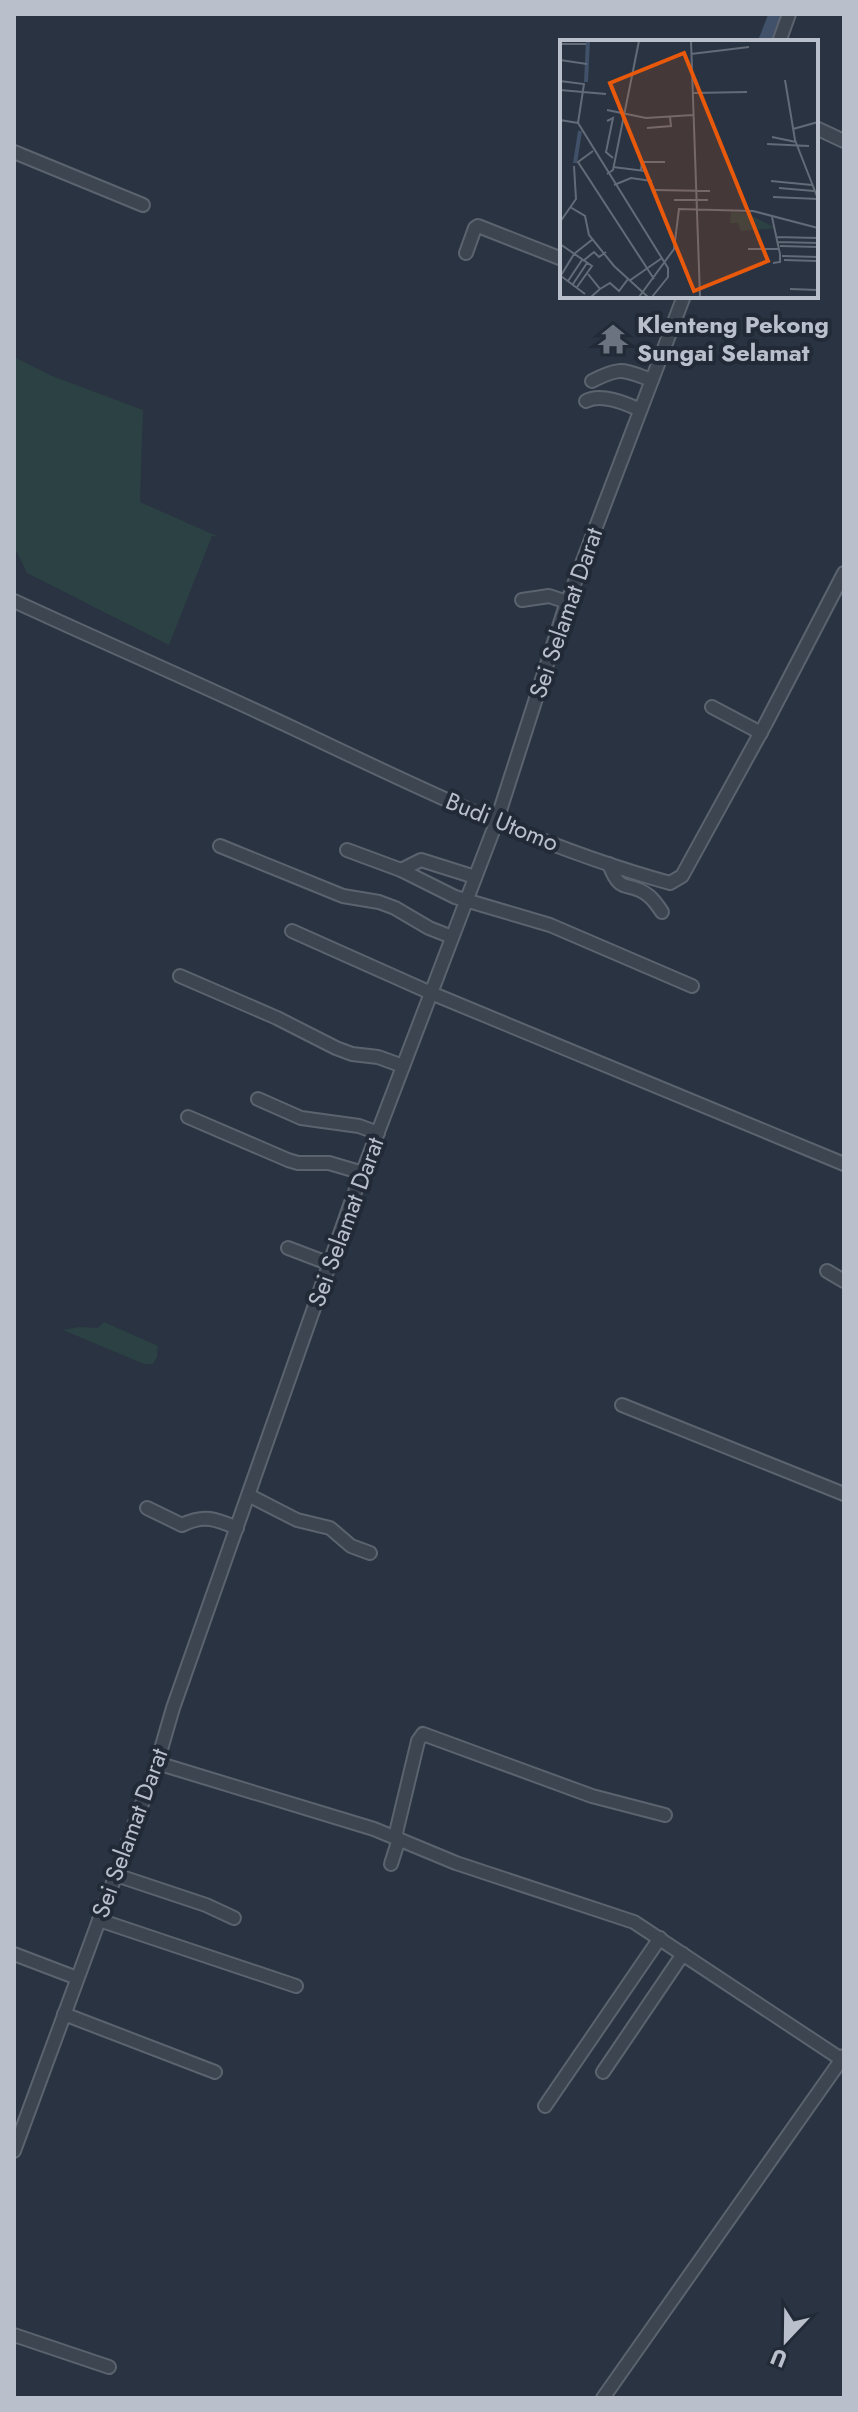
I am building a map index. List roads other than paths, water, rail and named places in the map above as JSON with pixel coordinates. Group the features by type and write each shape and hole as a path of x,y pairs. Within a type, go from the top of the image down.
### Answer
{"street":[{"path":"780,40 789,14"},
{"path":"818,129 844,141"},
{"path":"14,152 143,205"},
{"path":"466,253 478,226 560,258"},
{"name":"Sei Selamat Darat","path":"15,2146 64,2014 70,1976 99,1920 157,1763 230,1525 250,1496 320,1260 369,1130 399,1065 427,991 441,932 461,898 463,873 491,821 559,599 640,410 683,298"},
{"path":"592,381 614,370 652,380"},
{"path":"586,401 592,398 623,402 640,410"},
{"name":"Budi Utomo","path":"14,601 472,813 609,864 670,883 682,876 844,573"},
{"path":"522,600 559,599"},
{"path":"712,707 761,733"},
{"path":"220,846 343,896 395,908 441,932"},
{"path":"347,850 401,870 442,892 550,925 692,986"},
{"path":"401,870 421,860 463,873"},
{"path":"609,864 616,882 648,895 662,912"},
{"path":"292,931 427,991 844,1164"},
{"path":"180,976 277,1018 336,1048 399,1065"},
{"path":"258,1099 301,1118 322,1119 369,1130"},
{"path":"188,1117 288,1160 329,1163 354,1170"},
{"path":"288,1248 320,1260"},
{"path":"827,1271 844,1281"},
{"path":"622,1405 844,1494"},
{"path":"250,1496 297,1520 330,1528 351,1546 370,1553"},
{"path":"147,1508 182,1525 195,1518 230,1525"},
{"path":"391,1864 418,1741 423,1734 592,1796 665,1815"},
{"path":"157,1763 347,1820 456,1863 626,1919 660,1938 843,2059 603,2398"},
{"path":"116,1875 206,1905 234,1918"},
{"path":"99,1920 296,1986"},
{"path":"545,2106 660,1938"},
{"path":"14,1954 70,1976"},
{"path":"603,2072 683,1954"},
{"path":"64,2014 215,2072"},
{"path":"14,2335 109,2367"}],"waterway":[{"path":"767,40 777,14"}],"place":[{"name":"Klenteng Pekong Sungai Selamat","path":"613,339"}]}
